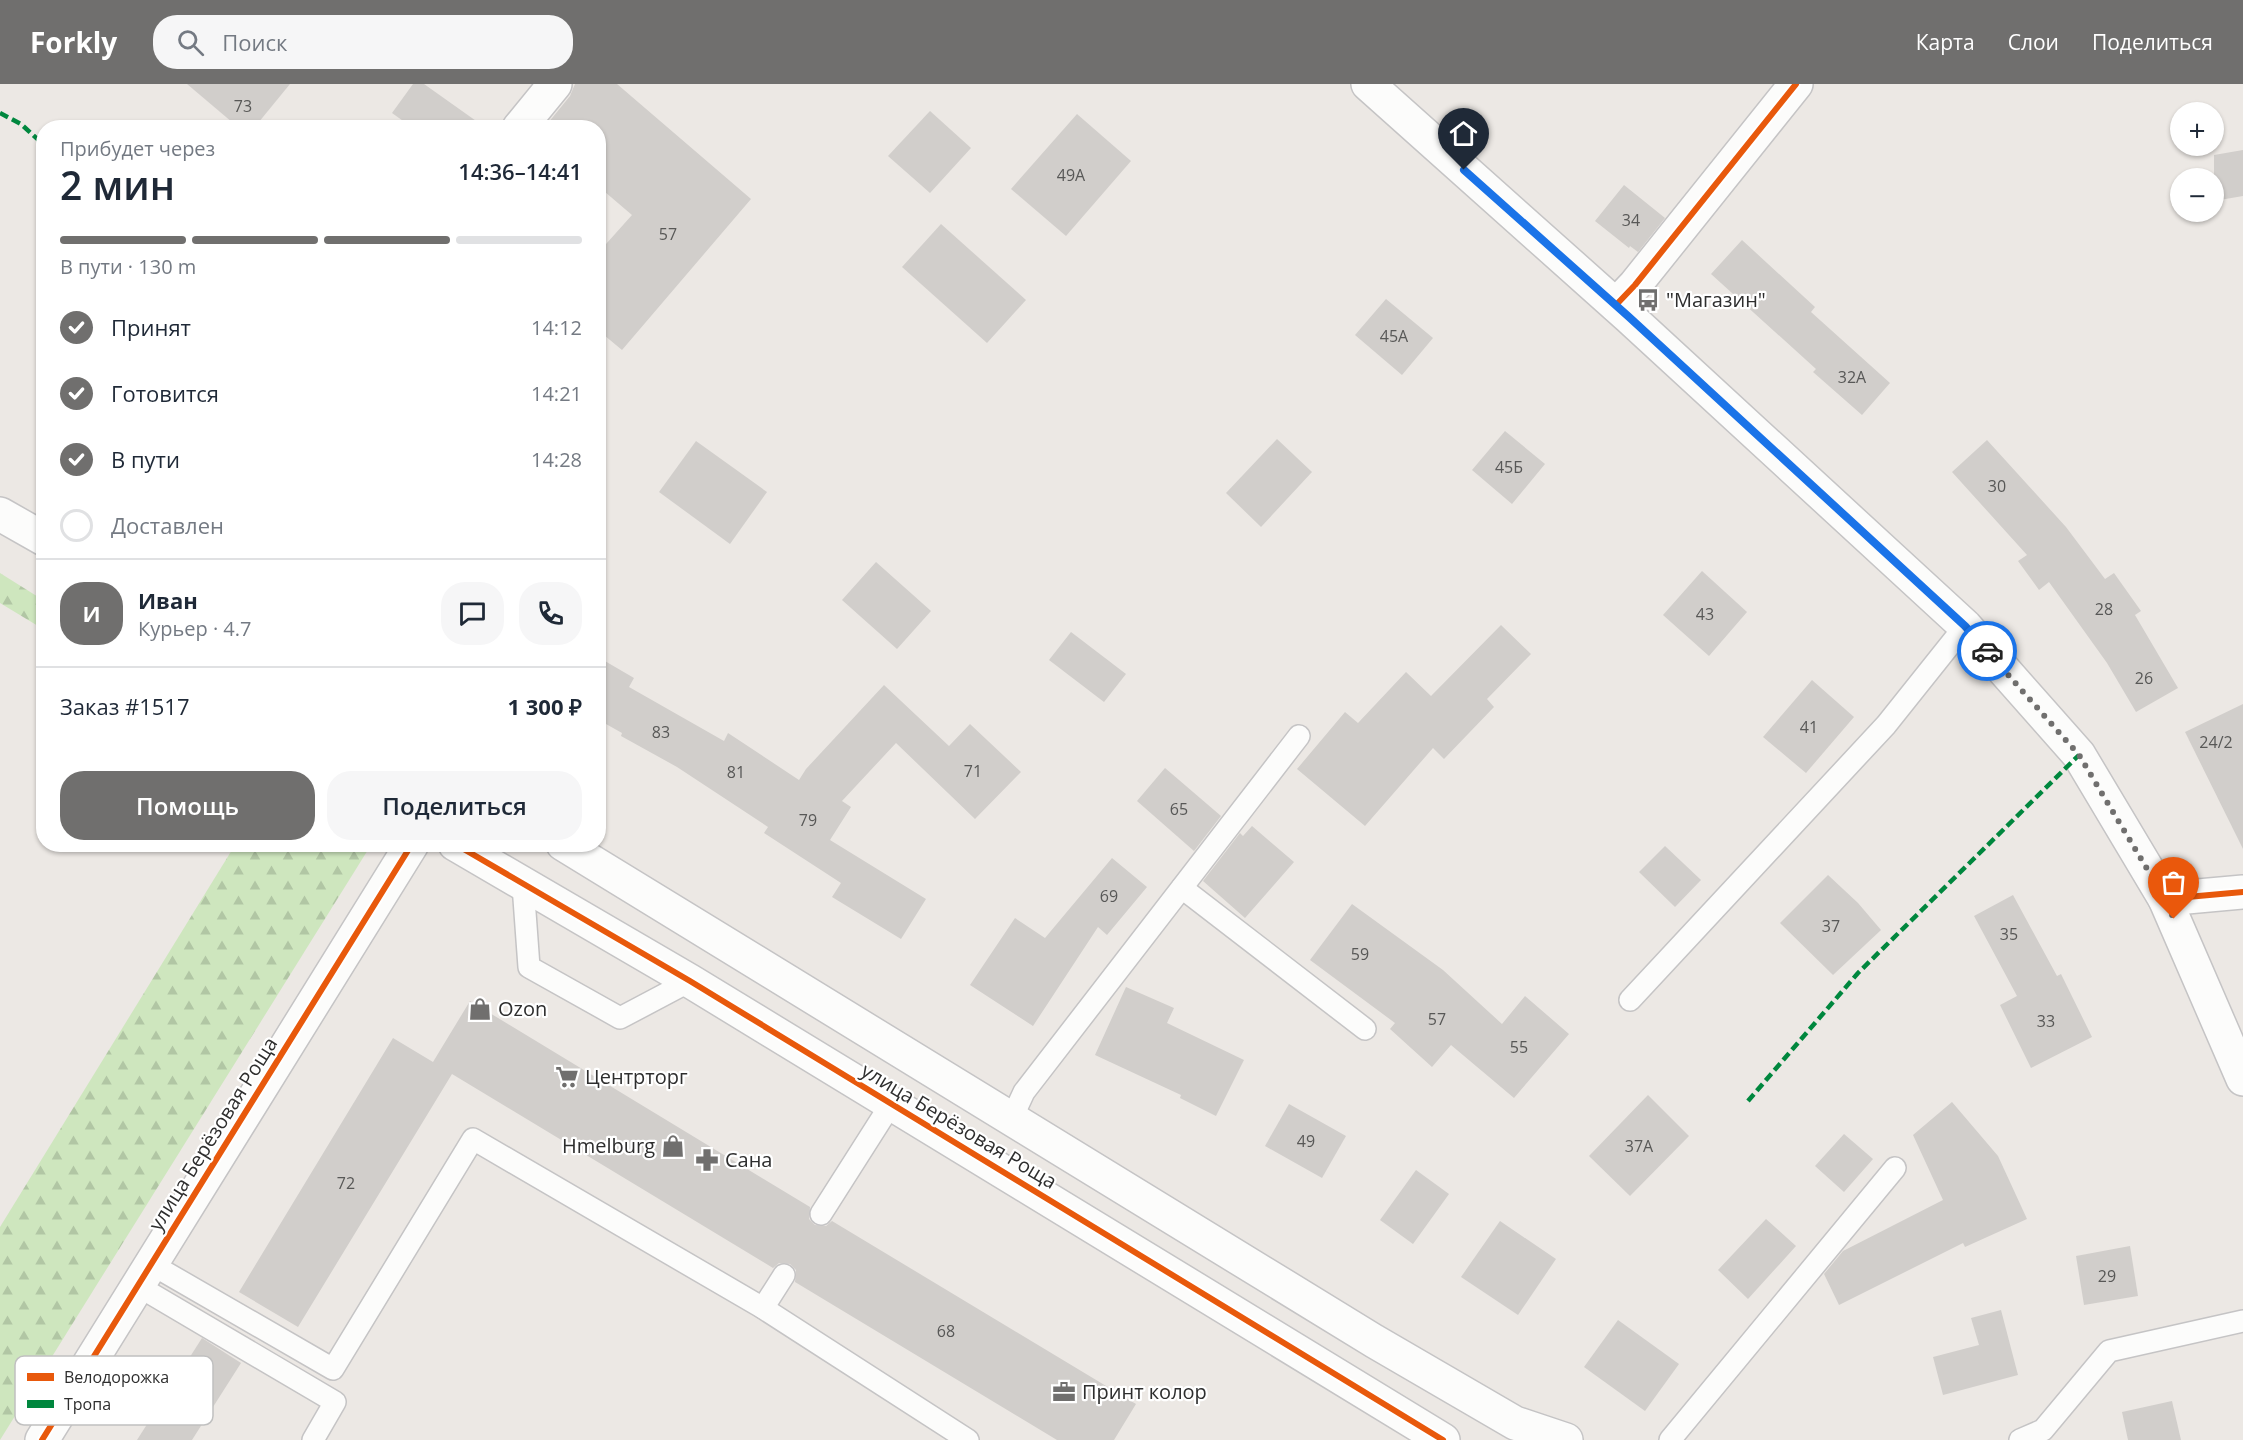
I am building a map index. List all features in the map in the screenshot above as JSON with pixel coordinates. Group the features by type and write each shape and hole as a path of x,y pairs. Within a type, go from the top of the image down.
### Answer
{"main road":[{"path":"526,120 555,84"},
{"path":"1368,84 1616,305 1965,626 2079,755 2165,899 2243,1079"},
{"path":"1616,305 1635,285 1796,84"},
{"path":"0,514 36,534"},
{"name":"улица Берёзовая Роща","path":"94,1356 407,852"},
{"name":"улица Берёзовая Роща","path":"468,852 690,981 1443,1440"},
{"path":"576,852 1374,1341 1515,1423 1566,1440"},
{"path":"2165,899 2243,892"},
{"name":"улица Берёзовая Роща","path":"42,1440 51,1425"}],"lane":[{"path":"1630,1000 1886,725 1965,626"},
{"path":"1011,1120 1024,1092 1299,736"},
{"path":"523,885 529,967 620,1018 690,981"},
{"path":"1182,888 1365,1029"},
{"path":"821,1214 891,1104"},
{"path":"145,1275 333,1369 473,1139 763,1308 968,1440"},
{"path":"1670,1440 1895,1168"},
{"path":"145,1275 335,1402 313,1440"},
{"path":"763,1308 784,1275"},
{"path":"2020,1440 2043,1430 2109,1351 2243,1320"}],"green space":[{"path":"0,573 36,596 36,625 0,603"},
{"path":"231,852 367,852 52,1356 15,1356 15,1416 0,1440 0,1227"}],"building":[{"path":"187,84 290,84 261,120 230,120"},
{"path":"413,84 424,84 475,120 402,120 392,113"},
{"path":"575,84 617,84 751,199 622,350 606,337 606,244 632,215 606,193 606,120 550,120 570,96"},
{"path":"930,111 971,148 930,193 888,156"},
{"path":"1077,114 1131,161 1066,236 1011,189"},
{"path":"2243,150 2243,196 2224,199 2224,168 2214,168 2214,156 2224,156 2224,153"},
{"path":"1624,185 1665,218 1638,252 1630,246 1629,248 1595,221"},
{"path":"941,224 1026,300 987,343 902,267"},
{"path":"1742,240 1815,307 1811,312 1890,383 1862,415 1813,372 1816,369 1711,274"},
{"path":"1386,299 1433,338 1402,375 1355,335"},
{"path":"1505,431 1545,464 1512,504 1472,470"},
{"path":"1277,439 1312,472 1261,527 1226,493"},
{"path":"1987,440 2066,527 2105,579 2114,573 2141,611 2135,615 2178,688 2136,712 2107,663 2049,582 2039,590 2018,561 2027,555 1952,472"},
{"path":"696,441 767,492 730,544 659,492"},
{"path":"876,562 931,611 897,649 842,600"},
{"path":"1702,571 1747,612 1709,656 1663,615"},
{"path":"1501,625 1531,654 1487,699 1494,707 1444,759 1433,748 1365,826 1297,769 1345,712 1358,723 1406,672 1431,696"},
{"path":"1071,632 1126,674 1104,702 1049,660"},
{"path":"606,662 634,678 629,687 724,741 728,733 799,780 806,769 884,685 949,746 970,724 1021,772 975,819 896,743 842,801 851,807 830,840 926,899 901,939 832,897 841,883 764,833 768,827 677,767 621,736 622,733 606,724"},
{"path":"1812,680 1854,717 1806,773 1763,737"},
{"path":"2243,704 2243,849 2185,732"},
{"path":"1165,768 1221,816 1194,851 1137,801"},
{"path":"1252,826 1294,862 1245,918 1203,881 1240,833 1243,836"},
{"path":"1665,846 1701,880 1675,907 1639,872"},
{"path":"1112,858 1147,887 1107,935 1098,927 1033,1026 970,985 1015,918 1045,938"},
{"path":"1828,875 1858,903 1881,930 1833,975 1780,923"},
{"path":"2013,895 2057,976 2061,974 2092,1037 2031,1068 2000,1005 2017,996 1974,916"},
{"path":"1352,904 1443,970 1502,1024 1525,996 1569,1034 1514,1098 1451,1045 1432,1067 1390,1029 1395,1023 1310,960"},
{"path":"1126,987 1174,1008 1167,1023 1244,1060 1216,1116 1180,1098 1181,1095 1095,1055"},
{"path":"470,1001 810,1207 809,1219 815,1225 826,1226 832,1221 1136,1404 1114,1440 1057,1440 795,1282 796,1270 790,1264 779,1263 773,1268 452,1074 298,1327 239,1292 393,1038 433,1062"},
{"path":"1648,1095 1689,1136 1630,1196 1589,1156"},
{"path":"1952,1102 1998,1156 2027,1219 1965,1247 1963,1243 1839,1305 1824,1274 1843,1251 1943,1200 1913,1135"},
{"path":"1289,1104 1346,1136 1322,1178 1265,1146"},
{"path":"1844,1134 1873,1159 1844,1192 1815,1166"},
{"path":"1416,1170 1449,1194 1413,1244 1380,1220"},
{"path":"1766,1219 1796,1246 1748,1299 1718,1270"},
{"path":"1500,1221 1556,1259 1518,1315 1461,1277"},
{"path":"2130,1246 2138,1296 2084,1305 2076,1256"},
{"path":"2001,1310 2018,1375 1943,1395 1933,1357 1979,1345 1971,1318"},
{"path":"1618,1320 1679,1364 1645,1411 1584,1367"},
{"path":"202,1338 241,1363 213,1407 213,1356 191,1356"},
{"path":"2172,1401 2181,1440 2128,1440 2122,1412"},
{"path":"147,1425 202,1425 192,1440 137,1440"}],"marked path":[{"path":"0,113 21,124 36,138"},
{"path":"1748,1101 1858,973 2079,755"}],"cycle path":[{"path":"1616,305 1635,285 1796,84"},
{"path":"94,1356 407,852"},
{"path":"469,852 690,981 1443,1440"},
{"path":"2165,899 2243,892"},
{"path":"42,1440 51,1425"}],"way so far":[{"path":"1987,651 2079,755 2165,899 2174,919"}],"place":[{"name":"\"Магазин\"","path":"1648,300"},
{"name":"Ozon","path":"480,1009"},
{"name":"Центрторг","path":"567,1077"},
{"name":"Hmelburg","path":"673,1146"},
{"name":"Сана","path":"707,1160"},
{"name":"Принт колор","path":"1064,1392"}],"route":[{"path":"1464,170 1680,363 1965,626 1987,651"}]}
